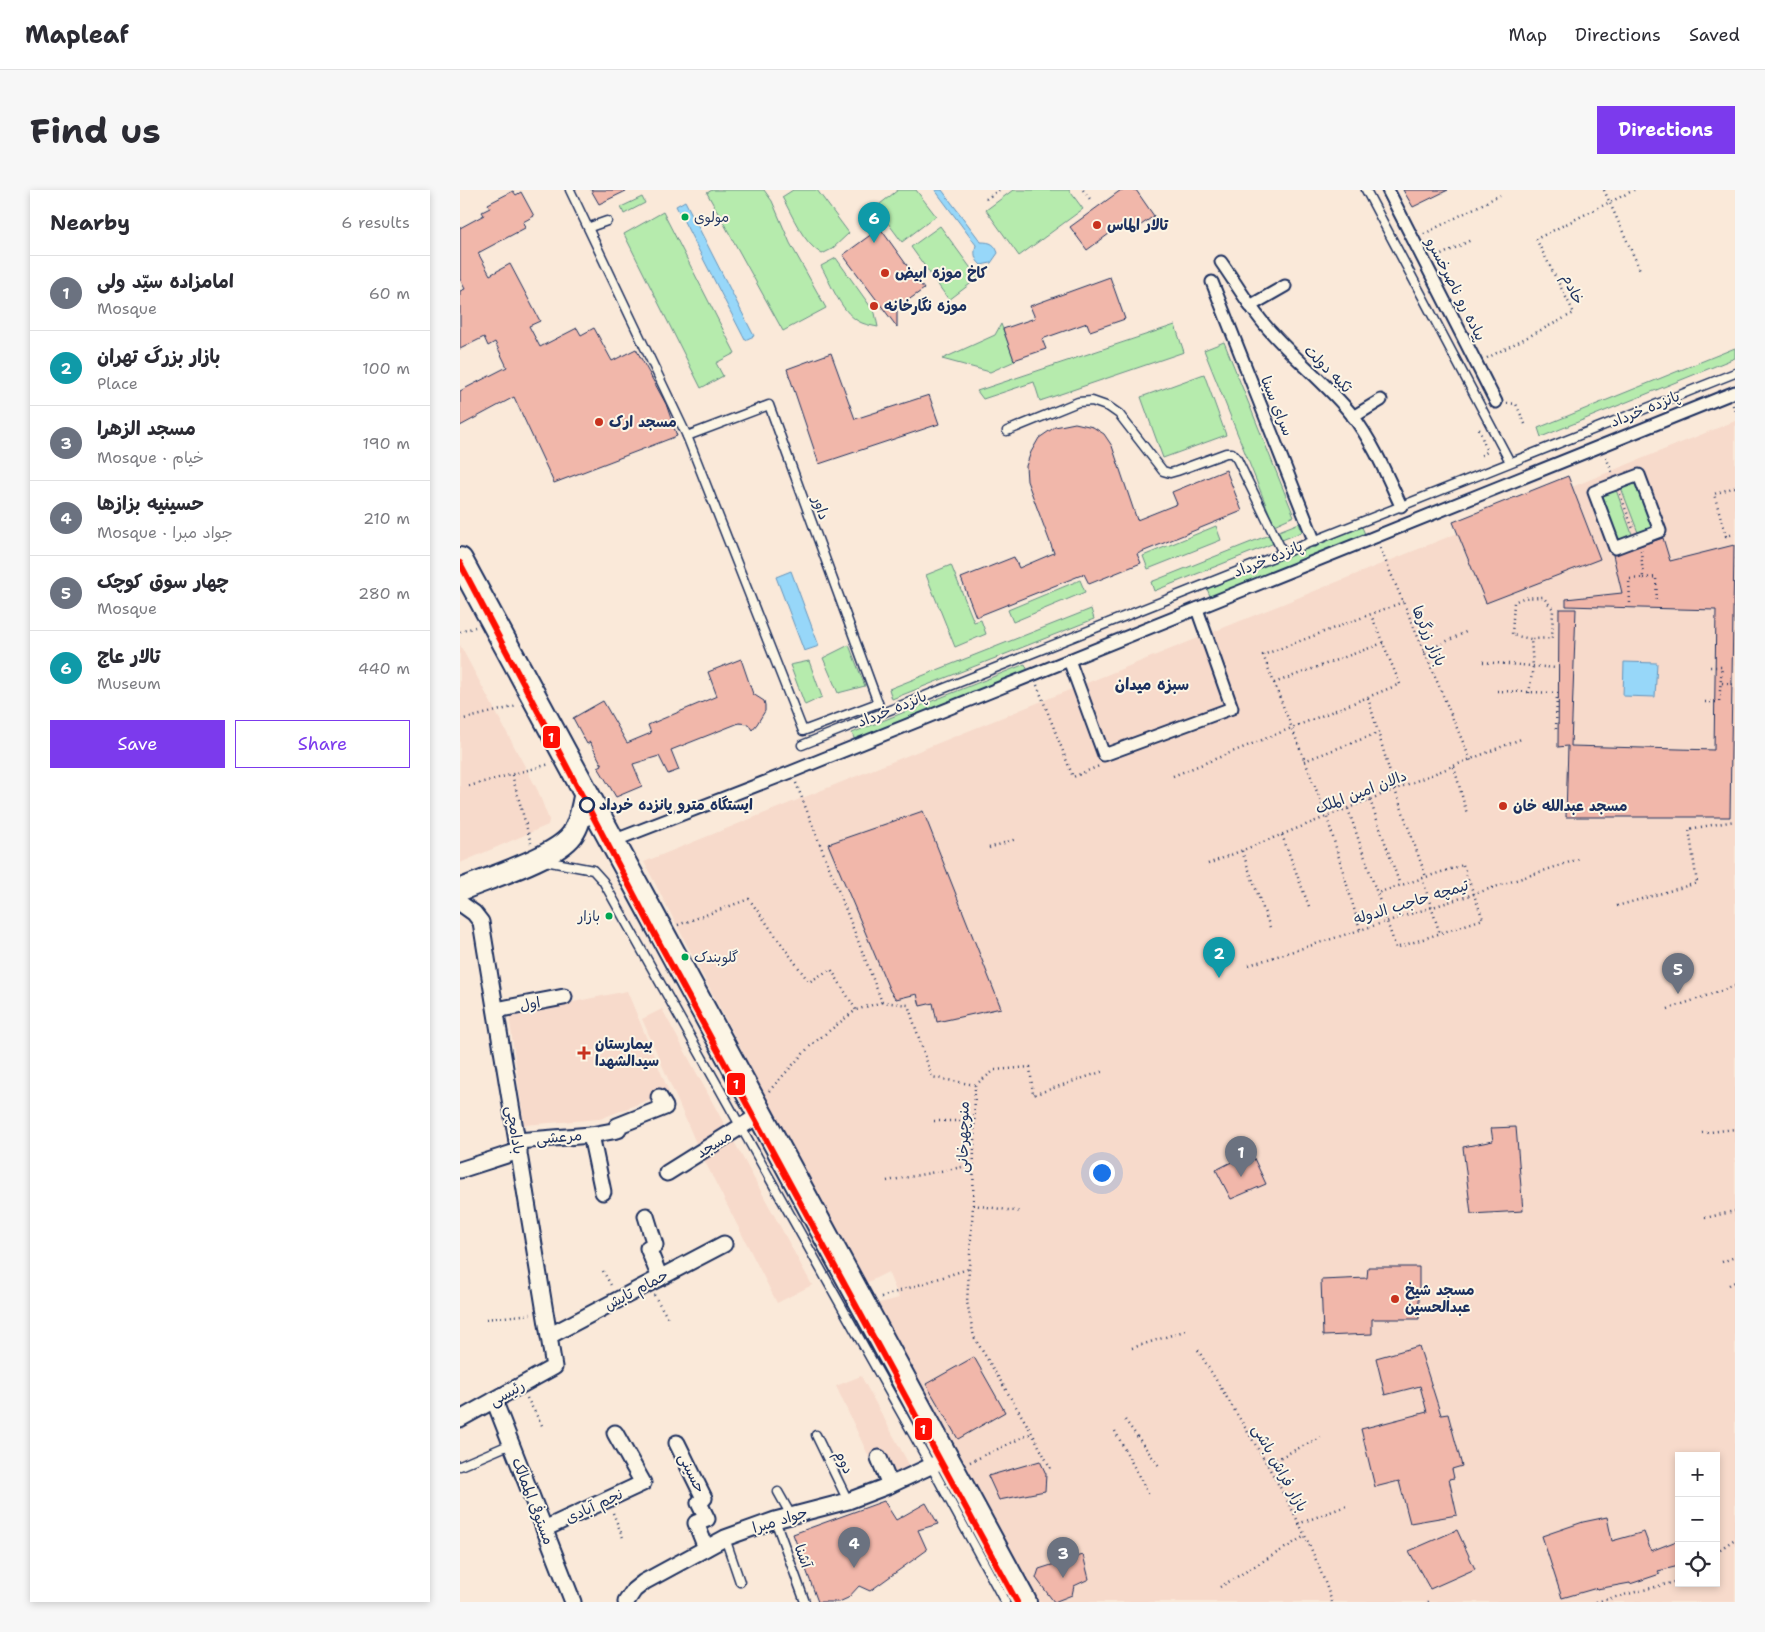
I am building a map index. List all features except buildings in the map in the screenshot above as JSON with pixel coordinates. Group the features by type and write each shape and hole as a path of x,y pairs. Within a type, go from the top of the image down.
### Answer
{"main road":[{"path":"460,560 863,1303 943,1465 1024,1602"},
{"path":"460,890 536,859 566,842 578,825 586,790"}],"street":[{"name":"پیاده رو ناصرخسرو","path":"1388,190 1496,402"},
{"name":"تکیه دولت","path":"1221,262 1250,306 1301,364 1327,385 1353,417 1372,448 1401,506"},
{"name":"سرای سینا","path":"1212,282 1314,540"},
{"path":"1250,306 1285,286"},
{"path":"613,841 791,772 1735,392"},
{"path":"1353,417 1381,400"},
{"path":"1639,475 1660,531 1637,539 1615,548 1594,492 1639,475"},
{"path":"1069,660 1104,755 1232,708 1196,609"},
{"name":"بادامچی","path":"460,903 474,913 481,922 554,1367"},
{"name":"اول","path":"496,1010 564,997"},
{"name":"مرعشی","path":"460,1170 518,1146 597,1130 618,1130 617,1126 662,1102"},
{"name":"مسجد","path":"667,1174 741,1126 758,1109"},
{"path":"597,1130 602,1192"},
{"path":"646,1216 655,1245 648,1248 654,1281"},
{"name":"حمام تابش","path":"549,1336 724,1244"},
{"name":"رئیسی","path":"460,1419 554,1367"},
{"name":"مستوفی الممالک","path":"494,1400 573,1602"},
{"name":"نجم آبادی","path":"544,1529 643,1483 615,1433"},
{"name":"حسینی","path":"677,1444 704,1498 699,1503 707,1519 696,1523 706,1548"},
{"path":"879,1458 890,1485"},
{"name":"جواد مبرا","path":"626,1602 634,1590 644,1582 725,1538 775,1520 848,1501 943,1465"}],"lane":[{"path":"570,190 590,227 687,436"},
{"path":"1366,190 1510,462"},
{"path":"590,227 607,221"},
{"name":"پانزده خرداد","path":"802,745 1735,373"},
{"path":"1007,431 1078,402 1092,401 1109,407 1119,414 1163,471 1170,473 1226,453 1232,453 1237,459 1283,553"},
{"name":"داور","path":"687,436 768,405 878,704"},
{"name":"پانزده خرداد","path":"687,436 803,731 878,704"},
{"path":"878,704 889,710"},
{"path":"536,859 586,868 599,875 741,1126 943,1465 1005,1602"},
{"name":"دوم","path":"816,1435 848,1501"},
{"path":"460,1466 511,1444"},
{"path":"778,1492 792,1516"},
{"name":"آشنا","path":"775,1520 805,1602"},
{"path":"725,1538 740,1582"}],"path":[{"path":"986,199 998,190"},
{"path":"1083,190 1090,200"},
{"path":"1604,190 1641,272"},
{"name":"خادم","path":"1477,363 1574,313 1536,239 1634,190"},
{"path":"1414,240 1500,195"},
{"path":"1426,262 1471,240"},
{"path":"1516,404 1525,424"},
{"path":"1476,423 1487,452 1480,456"},
{"path":"1616,484 1637,539"},
{"path":"1735,488 1714,494 1726,536 1735,534"},
{"name":"بازار زرگرها","path":"1375,537 1471,760"},
{"path":"1643,555 1643,578"},
{"path":"1630,603 1630,578 1656,577 1657,604"},
{"path":"1542,597 1553,609 1552,638 1531,639 1512,635 1514,602 1523,598 1542,597"},
{"path":"1360,929 1327,817 1263,655 1403,602"},
{"path":"1173,776 1400,684 1371,615"},
{"path":"1424,652 1468,631"},
{"path":"1529,692 1533,667 1531,639"},
{"path":"1274,683 1383,643"},
{"path":"1483,662 1557,668"},
{"path":"1705,702 1719,702 1722,683 1722,667 1710,667"},
{"path":"1032,675 1073,777"},
{"path":"1722,683 1734,685"},
{"path":"1497,690 1556,693 1556,729"},
{"path":"1368,697 1395,790 1426,877"},
{"path":"460,720 537,701"},
{"path":"1304,761 1378,733"},
{"name":"دالان امین الملک","path":"1208,864 1521,739"},
{"path":"469,786 568,759"},
{"path":"1454,767 1467,814"},
{"path":"758,1109 811,1045 856,1010 882,1002 791,772"},
{"path":"512,775 536,859"},
{"path":"1370,800 1400,885"},
{"path":"1348,809 1386,921 1396,948 1482,919 1463,865 1377,893"},
{"path":"1617,906 1697,883 1689,829 1735,821"},
{"path":"1282,835 1310,909"},
{"path":"990,848 1016,839"},
{"path":"1242,850 1271,930"},
{"name":"تیمچه حاجب الدوله","path":"1249,965 1579,859"},
{"path":"1422,878 1440,934"},
{"path":"662,930 749,899 809,982 831,968 856,1010"},
{"path":"1668,1009 1735,986"},
{"name":"منوچهرخانی","path":"882,1002 908,1005 932,1077 975,1085 973,1205 967,1302 974,1337 1032,1433 1052,1471"},
{"path":"975,1085 995,1070 1030,1068 1033,1096 1104,1071"},
{"path":"934,1121 974,1121"},
{"path":"1702,1133 1735,1129"},
{"path":"887,1182 974,1165"},
{"path":"973,1205 1022,1212"},
{"path":"1705,1218 1735,1211"},
{"path":"1722,1262 1735,1257"},
{"path":"863,1303 968,1269"},
{"path":"654,1281 669,1320"},
{"path":"1729,1285 1735,1282"},
{"path":"486,1319 545,1313"},
{"path":"1132,1348 1187,1330"},
{"name":"بازار فراش باشی","path":"1198,1350 1267,1464 1319,1564 1332,1602"},
{"path":"520,1386 542,1427"},
{"path":"1125,1420 1159,1466"},
{"path":"1115,1431 1148,1495"},
{"path":"943,1465 1032,1433"},
{"path":"1267,1464 1321,1438"},
{"path":"607,1500 624,1540"},
{"path":"1298,1524 1346,1506"},
{"path":"1220,1587 1305,1536"},
{"path":"1720,1549 1735,1539"},
{"path":"1596,1602 1675,1581"}],"shaded area":[{"path":"1735,421 1735,1602 1035,1602 876,1304 899,1298 888,1272 866,1283 770,1105 644,862"},
{"path":"460,645 538,791 549,820 548,825 460,863"},
{"name":"بیمارستان سیدالشهدا","path":"627,991 669,1092 600,1119 524,1125 509,1015"},
{"path":"662,1009 728,1131 699,1150 642,1019"},
{"path":"731,1136 812,1285 777,1303 701,1154"},
{"path":"861,1376 912,1470 881,1483 836,1386"}],"green space":[{"path":"712,190 764,190 772,201 790,243 826,308 783,331 707,193"},
{"path":"793,190 817,190 849,233 832,249 822,254 803,236 782,197"},
{"path":"898,190 916,190 936,216 902,242 876,207"},
{"path":"1013,190 1069,190 1083,209 1019,256 986,210"},
{"path":"642,197 645,203 624,214 621,207"},
{"path":"663,212 735,353 716,363 723,376 701,388 624,234"},
{"path":"940,226 978,278 949,300 911,247"},
{"path":"836,258 875,313 878,327 864,324 855,319 838,298 821,266"},
{"path":"1001,324 1015,361 990,372 942,359 995,335"},
{"path":"1175,325 1184,352 1040,401 1034,382 983,399 977,391"},
{"path":"1224,342 1294,516 1274,525 1204,350"},
{"path":"1735,348 1735,358 1541,437 1538,428"},
{"path":"1204,374 1226,435 1163,458 1141,397"},
{"path":"1637,479 1656,529 1639,535 1620,485"},
{"path":"1615,487 1633,537 1615,543 1597,493"},
{"path":"1299,523 1302,532 1154,591 1151,582"},
{"path":"1361,525 1365,534 1211,598 1207,589"},
{"path":"1216,526 1221,540 1148,569 1143,556"},
{"path":"951,565 974,622 981,620 986,634 955,647 926,575"},
{"path":"1080,580 1085,592 1013,622 1008,610"},
{"path":"1091,609 1094,619 892,699 889,689"},
{"path":"849,645 865,686 838,693 823,658"},
{"path":"809,661 822,697 805,705 790,665"},
{"path":"1025,664 1028,671 855,741 852,733"}],"water":[{"path":"935,190 942,190 981,242 990,243 995,247 998,253 991,263 981,265 979,263 975,256 976,245"},
{"path":"685,201 754,336 745,340 676,206"},
{"path":"791,571 819,646 804,651 776,577"},
{"path":"1624,662 1657,663 1655,697 1623,696"}],"transit line":[{"name":"1","path":"460,563 661,946 1017,1602"}],"place":[{"name":"مولوى","path":"685,217"},
{"name":"تالار الماس","path":"1097,225"},
{"name":"تالار عاج","path":"874,243"},
{"name":"کاخ موزه ابیض","path":"885,273"},
{"name":"موزه نگارخانه","path":"874,306"},
{"name":"مسجد ارک","path":"599,422"},
{"name":"ایستگاه مترو پانزده خرداد","path":"587,805"},
{"name":"مسجد عبدالله خان","path":"1503,806"},
{"name":"بازار","path":"609,916"},
{"name":"گلوبندک","path":"685,957"},
{"name":"بازار بزرگ تهران","path":"1219,978"},
{"name":"چهار سوق کوچک","path":"1678,994"},
{"name":"بیمارستان سیدالشهدا","path":"584,1053"},
{"name":"امامزاده سیّد ولی","path":"1241,1177"},
{"name":"مسجد شیخ عبدالحسین","path":"1395,1299"},
{"name":"حسینیه بزازها","path":"854,1568"},
{"name":"مسجد الزهرا","path":"1063,1578"}],"district":[{"name":"سبزه میدان","path":"1152,684"}]}
